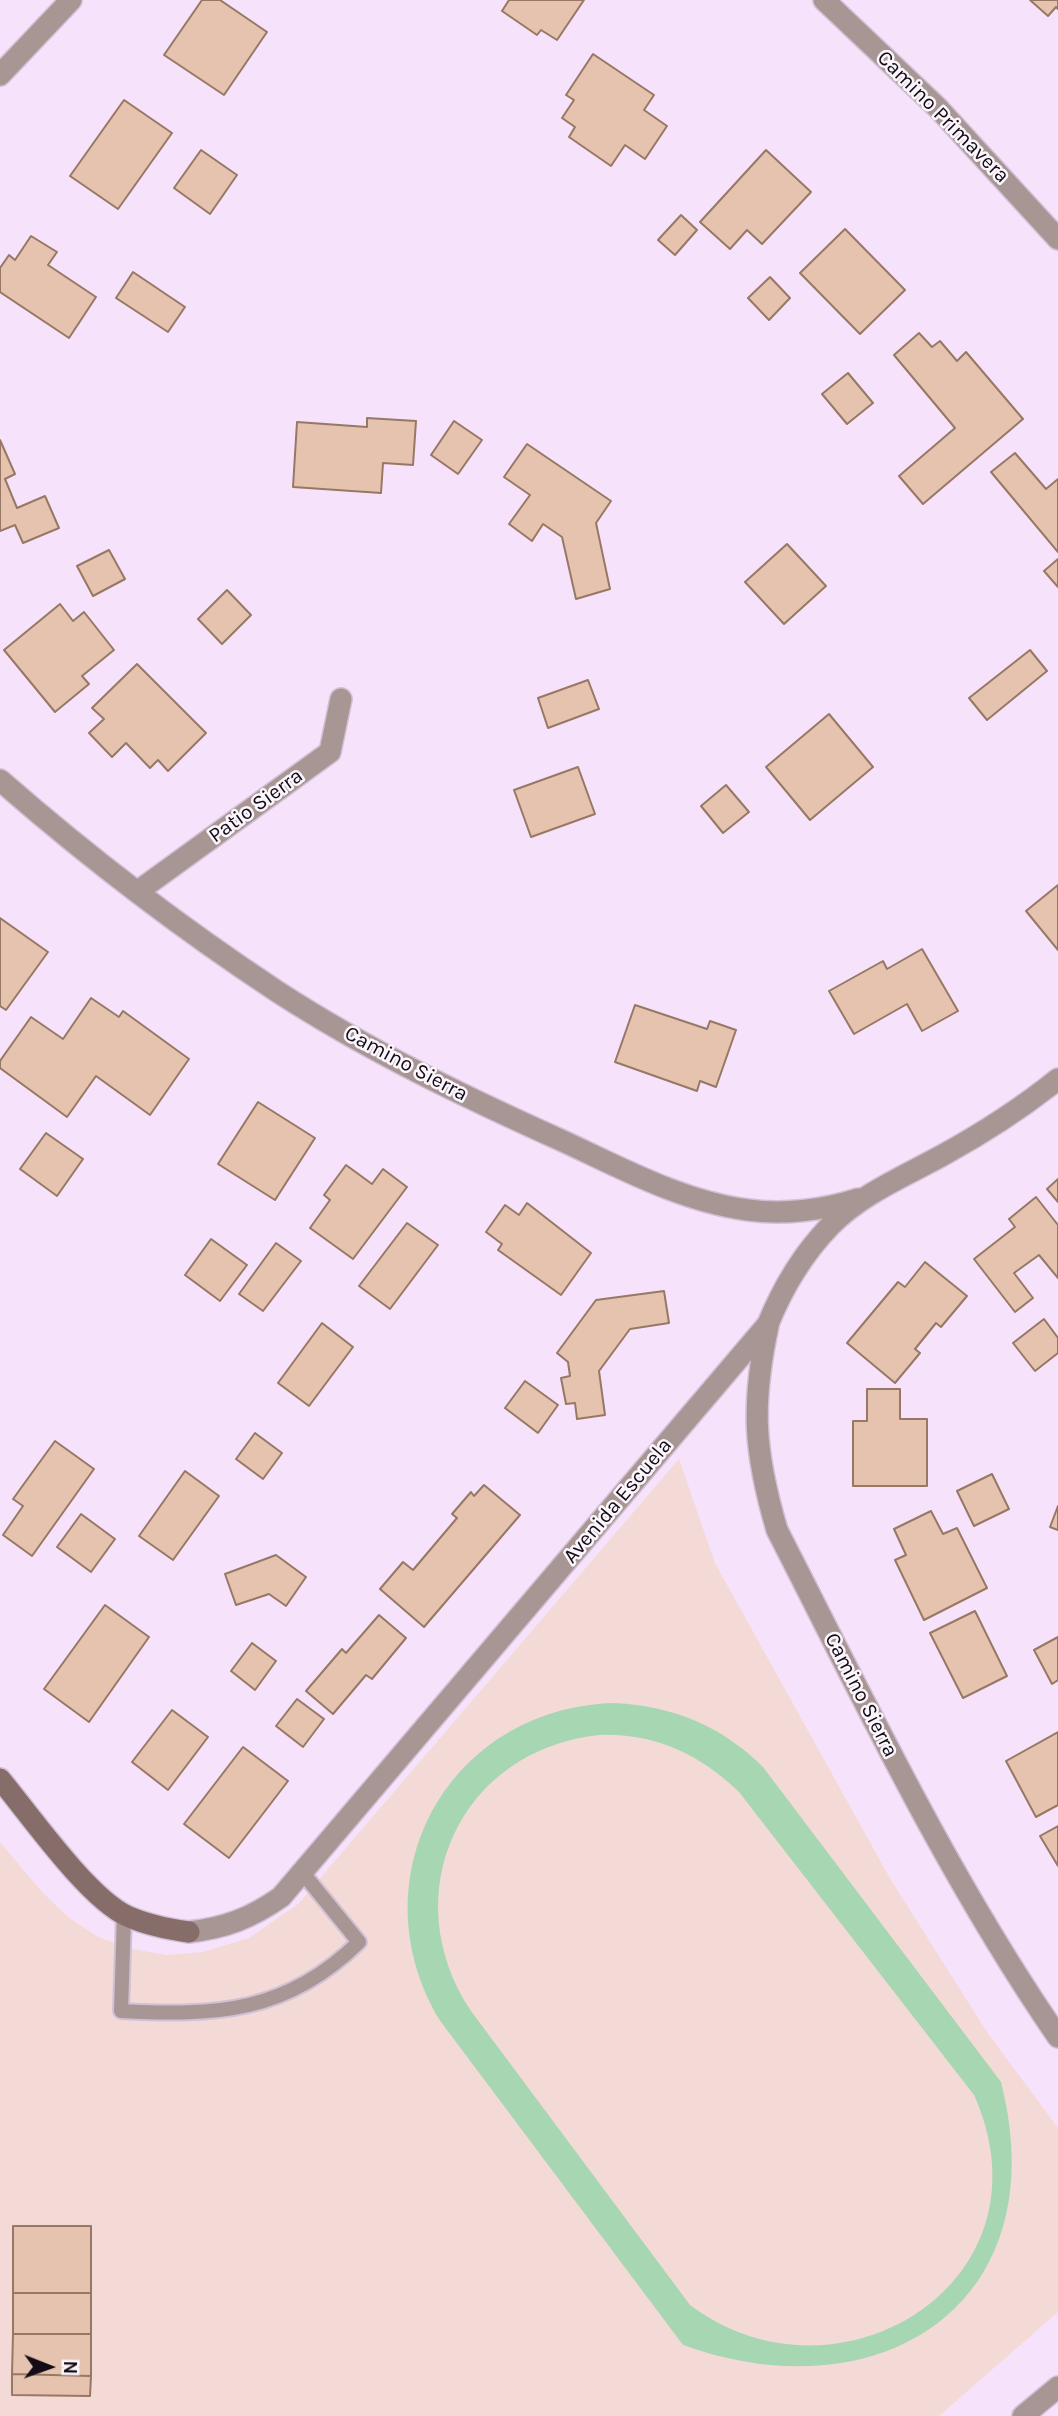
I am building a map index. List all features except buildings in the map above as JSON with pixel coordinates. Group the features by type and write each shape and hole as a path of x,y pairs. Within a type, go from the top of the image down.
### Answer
{"street":[{"path":"0,75 71,0"},
{"name":"Camino Primavera","path":"824,0 938,108 1058,239"},
{"name":"Patio Sierra","path":"137,892 330,752 341,699"},
{"name":"Camino Sierra","path":"0,780 86,854 279,993 400,1063 494,1110 704,1202 750,1211 800,1211 869,1196"},
{"name":"Avenida Escuela","path":"124,1915 155,1927 188,1932 220,1928 251,1917 281,1897 768,1324 781,1293 805,1255 832,1224 869,1196 972,1139 1058,1079"},
{"name":"Camino Sierra","path":"768,1324 757,1376 755,1430 763,1483 777,1530 915,1801 980,1916 1058,2035"},
{"path":"0,1779 95,1894 124,1915"},
{"path":"1023,2416 1058,2387"}],"lane":[{"path":"124,1915 121,2011 191,2014 238,2009 295,1989 334,1967 359,1942 302,1872"}],"shaded area":[{"path":"679,1459 715,1563 891,1880 987,2032 1058,2128 1058,2312 939,2416 0,2416 0,1842 42,1892 68,1917 98,1937 132,1949 167,1955 203,1952 249,1938 298,1904"}],"green space":[{"path":"615,1703 657,1708 713,1730 747,1753 763,1767 1001,2082 1012,2160 1003,2227 977,2282 937,2324 885,2352 823,2365 755,2363 683,2345 441,2022 417,1967 408,1912 414,1859 433,1810 464,1768 505,1734 556,1712","holes":["599,1735 619,1735 657,1742 692,1757 739,1792 974,2095 992,2163 986,2223 960,2273 919,2312 867,2337 808,2345 748,2336 690,2305 471,2011 449,1966 439,1921 441,1877 454,1835 477,1798 509,1768 550,1746"]}]}
